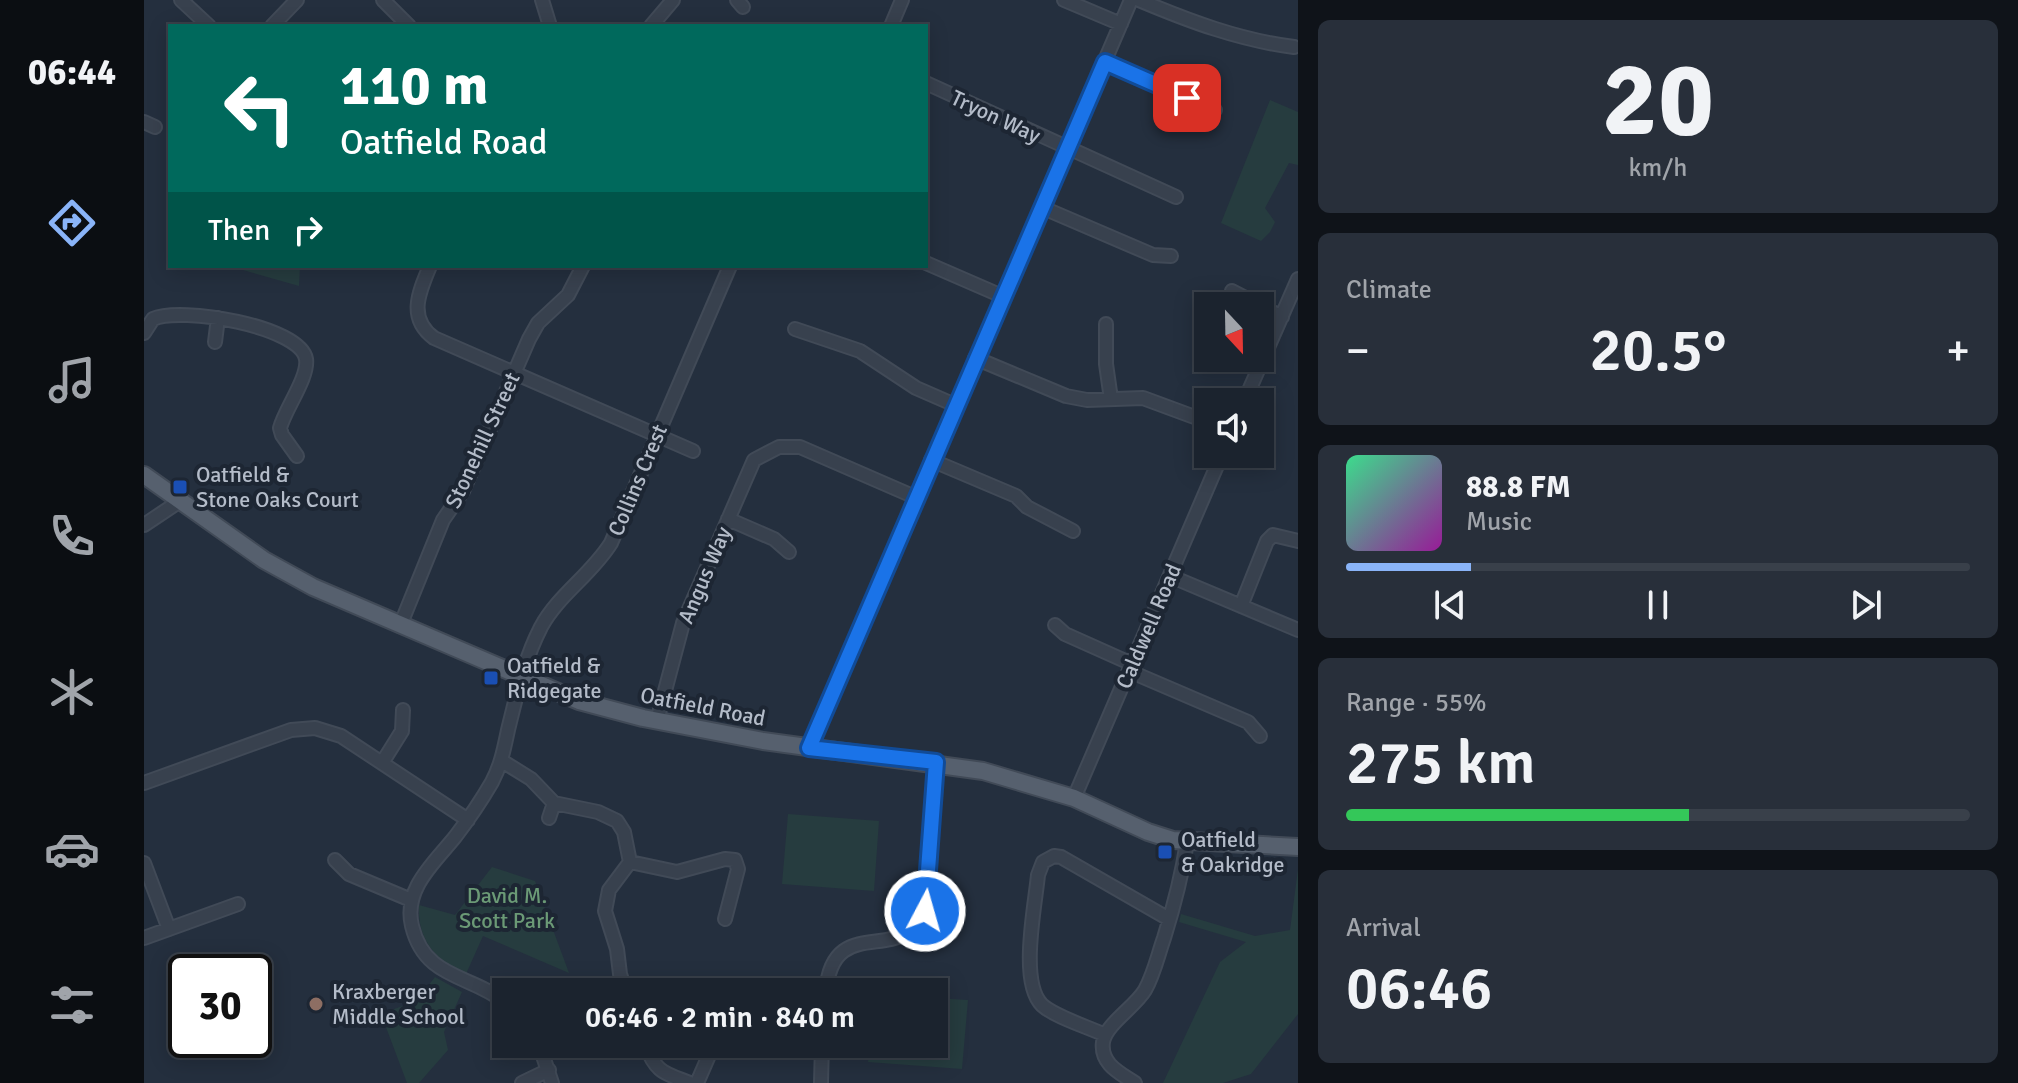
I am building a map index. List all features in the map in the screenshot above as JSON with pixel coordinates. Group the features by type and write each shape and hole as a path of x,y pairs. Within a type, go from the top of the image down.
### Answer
{"main road":[{"name":"Oatfield Road","path":"144,475 276,568 400,626 579,701 657,721 809,748 936,762 994,773 1074,798 1148,832 1187,842 1298,847"}],"street":[{"path":"181,0 207,24"},
{"path":"274,24 297,0"},
{"path":"383,0 407,24"},
{"path":"542,0 549,24"},
{"path":"653,24 673,0"},
{"path":"892,24 902,0"},
{"path":"1064,0 1121,24"},
{"path":"809,748 1131,0"},
{"path":"1139,0 1191,22 1233,35 1294,47"},
{"path":"1105,62 1215,110"},
{"name":"Tryon Way","path":"928,84 1176,197"},
{"path":"1041,207 1153,255 1171,256"},
{"path":"928,264 1002,296"},
{"path":"429,268 416,303 416,312 422,328 434,338 693,451"},
{"name":"Stonehill Street","path":"400,626 443,520 463,491 534,329 568,295 582,268"},
{"name":"Collins Crest","path":"411,900 430,866 468,820 502,761 524,663 543,623 594,568 611,543 729,268"},
{"path":"1250,388 1296,286"},
{"path":"1232,291 1282,317"},
{"path":"144,333 153,319 178,313 247,323 295,345 304,353 306,368 280,428 297,456"},
{"path":"215,342 218,318"},
{"path":"1106,324 1106,364 1111,399"},
{"path":"795,329 860,351 916,388 955,405"},
{"path":"975,358 1066,396 1087,400 1134,397 1152,400 1194,416"},
{"name":"Angus Way","path":"657,721 683,623 754,460 779,447 800,447 915,497"},
{"path":"931,460 1016,496 1027,507 1073,531"},
{"name":"Caldwell Road","path":"1074,798 1216,468"},
{"path":"144,525 180,501"},
{"path":"728,519 774,539 789,552"},
{"path":"1241,606 1267,541 1273,535 1298,541"},
{"path":"1170,576 1298,630"},
{"path":"1055,625 1065,634 1131,668 1248,722 1260,736"},
{"path":"382,763 402,731 403,710"},
{"path":"144,783 277,735 305,728 325,730 341,736 468,820"},
{"path":"502,761 531,779 554,803 598,812 617,821 624,832 630,862 609,890 605,911 617,949 621,978"},
{"path":"829,978 832,964 844,950 862,942 884,942 902,937 921,919 927,903 936,762"},
{"path":"549,818 554,803"},
{"path":"1135,1083 1106,1060 1103,1052 1105,1035 1135,1005 1146,989 1182,879 1187,842"},
{"path":"1105,1035 1045,1007 1033,991 1030,972 1038,875 1043,862 1054,856 1061,857 1169,919"},
{"path":"630,862 677,872 725,859 735,860 738,869 725,919"},
{"path":"335,860 349,874 411,900 410,919 417,942 435,965 449,975 492,993"},
{"path":"144,863 169,929"},
{"path":"144,938 238,904"},
{"path":"522,1083 551,1077 544,1058"},
{"path":"651,1058 667,1076 690,1083"},
{"path":"697,1083 708,1058"},
{"path":"821,1083 822,1058"}],"green space":[{"path":"1270,100 1298,112 1298,165 1289,163 1265,208 1275,222 1261,241 1221,223"},
{"path":"236,268 300,268 299,286"},
{"path":"788,814 879,821 874,891 782,884"},
{"name":"David M. Scott Park","path":"492,867 535,881 569,973 483,936 466,974 445,963 430,947 421,928 419,905 455,915"},
{"path":"1298,869 1298,1014 1251,1074 1223,1083 1163,1083 1220,962 1246,942 1179,922 1181,914 1255,936 1290,930"},
{"name":"David M. Scott Park","path":"435,977 462,992 444,1032 448,1050 419,1083 407,1083 381,1014 416,1001"},
{"path":"948,999 968,1000 962,1069 868,1062 868,1058 948,1058"}],"place":[{"name":"Oatfield & Stone Oaks Court","path":"180,487"},
{"name":"Oatfield & Ridgegate","path":"491,678"},
{"name":"Oatfield & Oakridge","path":"1165,852"},
{"name":"Kraxberger Middle School","path":"316,1004"}],"route":[{"path":"925,911 936,762 809,748 1105,62 1187,98"}]}
